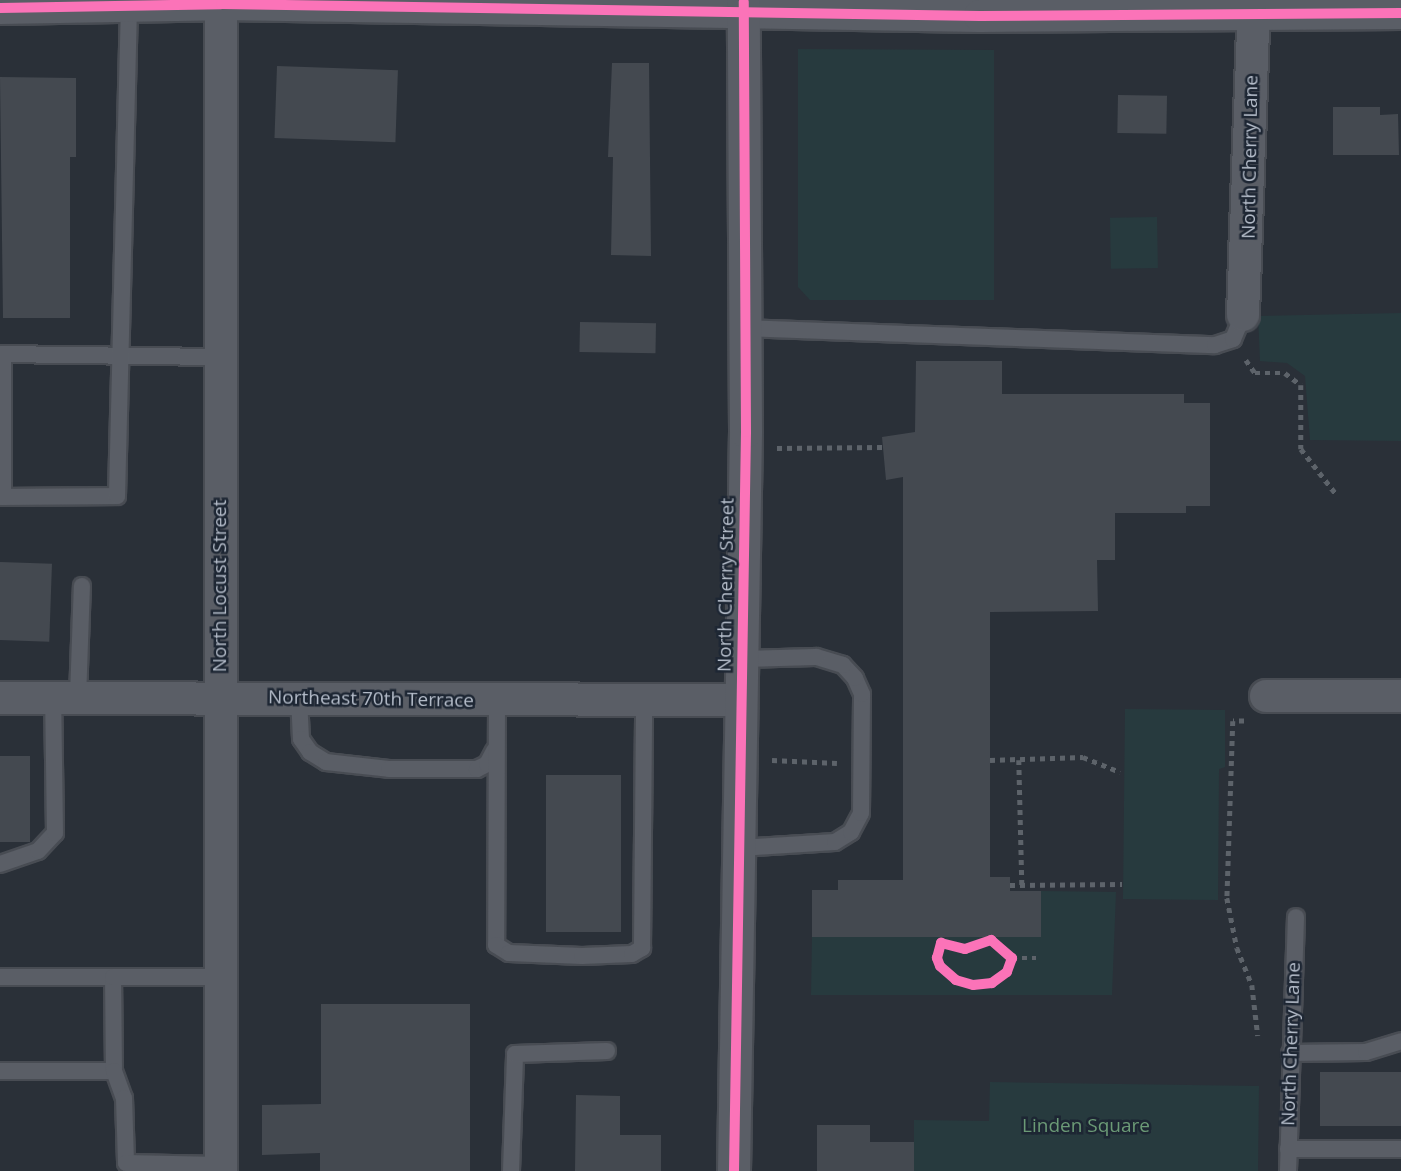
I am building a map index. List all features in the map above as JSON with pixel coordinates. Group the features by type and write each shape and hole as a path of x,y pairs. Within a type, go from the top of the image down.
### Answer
{"street":[{"path":"0,8 221,2 1254,8 1401,13"},
{"name":"North Locust Street","path":"221,2 221,1168"},
{"name":"North Cherry Street","path":"734,1171 745,449 742,328 744,6"},
{"name":"North Cherry Lane","path":"1238,327 1254,8"},
{"path":"1266,696 1401,695"},
{"name":"Northeast 70th Terrace","path":"0,698 221,696 497,701 741,700"}],"lane":[{"path":"129,6 118,356 117,496 1,497 2,354 118,356 219,357"},
{"path":"742,328 1215,345 1238,327"},
{"path":"0,864 38,851 55,833 66,698 82,586"},
{"path":"739,848 809,847 835,842 852,832 861,813 862,764 862,694 843,665 816,657 742,659"},
{"path":"299,698 301,739 310,752 326,762 357,767 477,769 487,764 494,751"},
{"path":"497,701 494,751 496,945 509,953 638,953 643,941 644,701"},
{"name":"North Cherry Lane","path":"1288,1171 1296,917"},
{"path":"0,977 222,977"},
{"path":"113,977 114,1071 124,1098 126,1167 221,1168"},
{"path":"1290,1053 1366,1052 1401,1041"},
{"path":"511,1171 515,1054 607,1051"},
{"path":"0,1071 114,1071"},
{"path":"1288,1149 1401,1149"}],"path":[{"path":"1238,327 1255,373 1285,373 1301,385 1301,449 1337,495"},
{"path":"745,449 883,447"},
{"path":"1258,1036 1252,985 1230,926 1227,854 1233,721 1265,722 1266,696"},
{"path":"990,760 1083,757 1120,772"},
{"path":"758,760 862,764"},
{"path":"1019,760 1022,885"},
{"path":"1010,885 1122,884"},
{"path":"1007,972 1010,954 1036,958"}],"green space":[{"path":"798,49 994,50 994,300 810,300 798,287"},
{"path":"1157,217 1158,268 1111,269 1110,218"},
{"path":"1401,313 1401,441 1310,440 1305,376 1287,363 1260,361 1258,316"},
{"path":"1125,709 1225,710 1225,767 1219,769 1218,900 1123,899"},
{"path":"1041,891 1116,892 1112,995 811,995 812,937 1040,937"},
{"name":"Linden Square","path":"990,1082 1259,1086 1258,1171 914,1171 914,1120 989,1121"}],"building":[{"path":"612,63 649,63 651,256 611,255 613,157 608,157"},
{"path":"277,66 398,70 395,142 274,138"},
{"path":"0,77 76,78 76,157 70,157 70,318 3,318"},
{"path":"1118,95 1167,96 1166,134 1117,133"},
{"path":"1333,107 1380,107 1380,115 1398,114 1399,155 1333,155"},
{"path":"580,322 656,323 655,353 579,352"},
{"path":"916,361 1002,361 1002,394 1184,394 1184,403 1210,403 1210,506 1186,506 1186,513 1115,513 1115,560 1097,560 1098,611 990,612 990,877 1010,877 1010,891 1041,891 1041,937 812,937 812,890 838,890 838,880 903,880 903,477 886,480 882,437 915,432"},
{"path":"0,562 52,564 49,642 0,640"},
{"path":"0,756 30,756 30,842 0,842"},
{"path":"546,775 621,775 621,932 546,932"},
{"path":"321,1004 470,1004 470,1171 320,1171 320,1153 262,1155 262,1105 321,1104"},
{"path":"1320,1072 1401,1072 1401,1126 1320,1126"},
{"path":"576,1095 620,1096 620,1135 661,1135 661,1171 575,1171"},
{"path":"817,1125 870,1125 870,1142 914,1142 914,1171 817,1171"}],"cycle path":[{"path":"734,1171 746,432 744,2"},
{"path":"0,8 221,4 980,16 1401,13"},
{"path":"991,940 1012,958 1007,972 992,983 973,985 956,980 940,966 937,958 941,943 965,949 991,940"}]}
